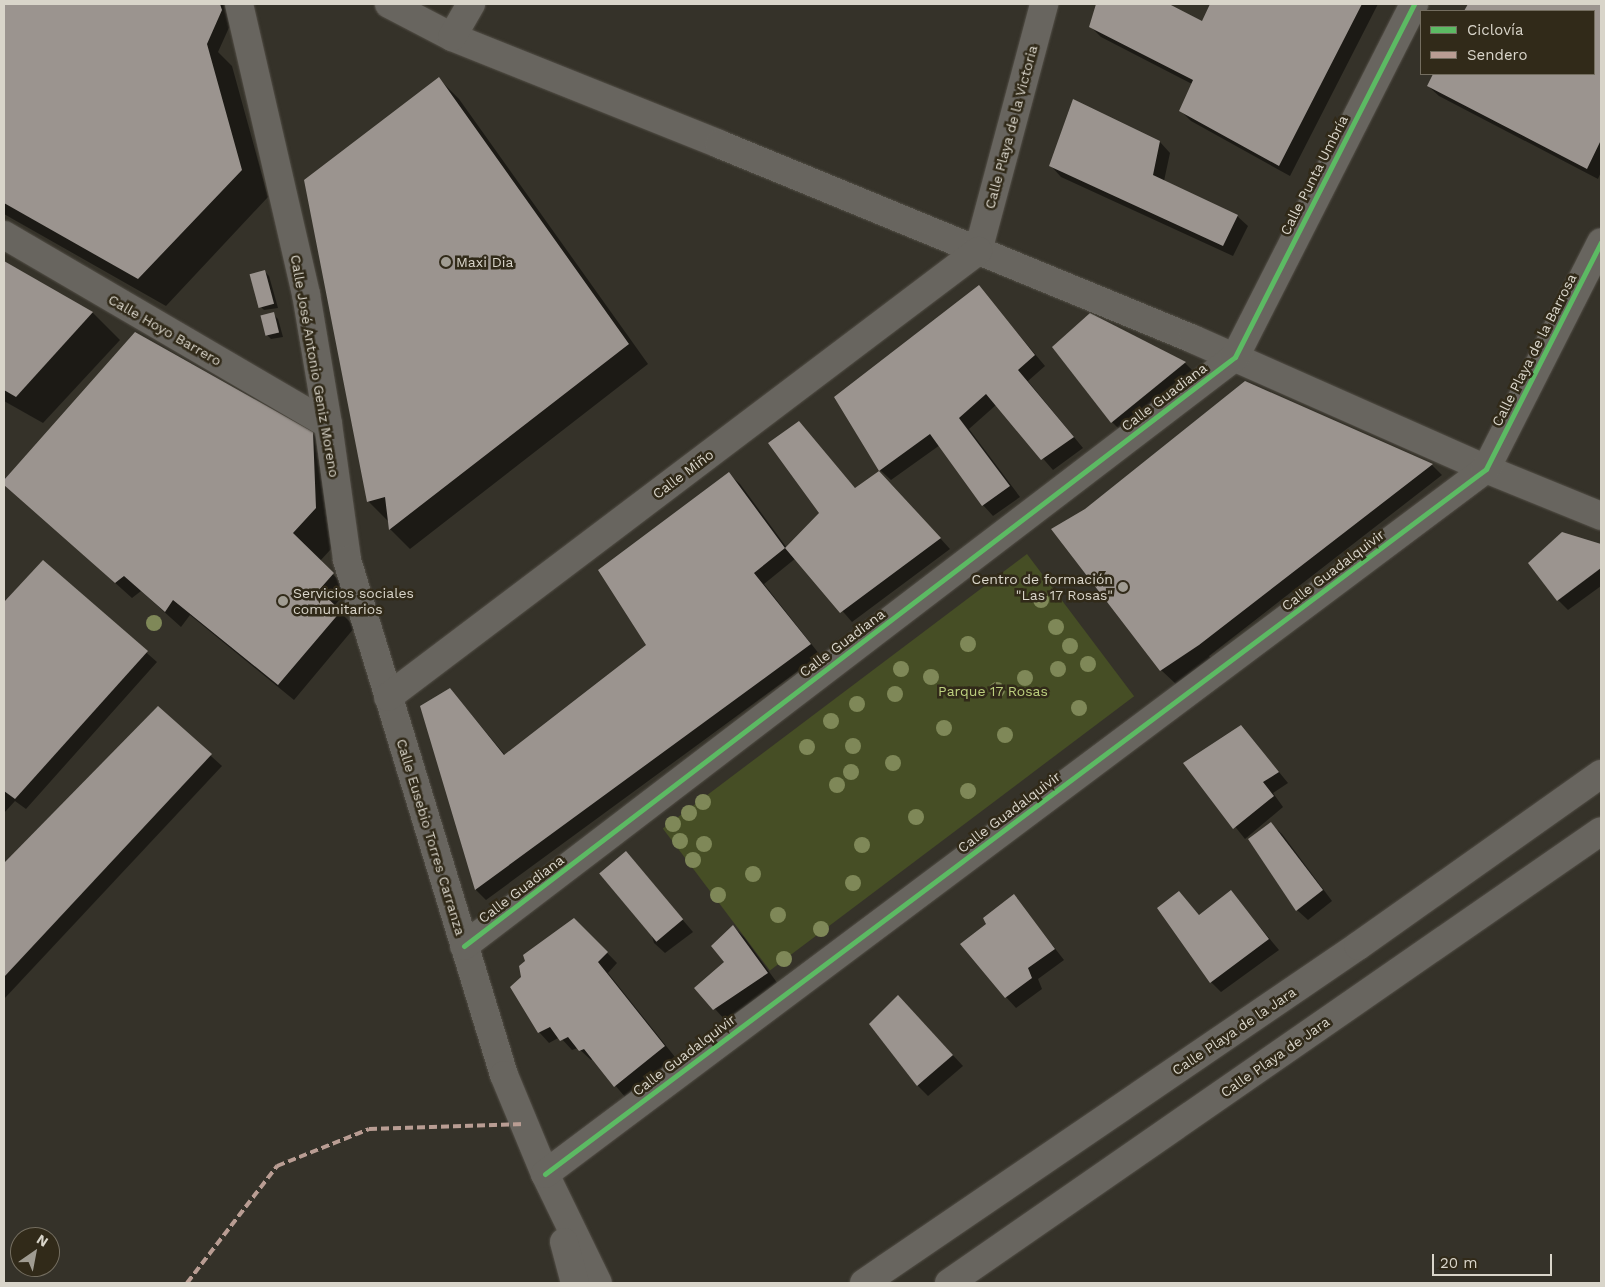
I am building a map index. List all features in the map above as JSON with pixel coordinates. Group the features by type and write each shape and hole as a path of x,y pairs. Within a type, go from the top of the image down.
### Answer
{"street":[{"name":"Calle José Antonio Geniz Moreno","path":"239,4 306,294 328,424 347,560 388,697"},
{"path":"389,4 452,37 1235,357 1486,469 1601,516"},
{"path":"452,37 471,4"},
{"name":"Calle Playa de la Victoria","path":"978,251 1044,4"},
{"name":"Calle Punta Umbría","path":"1235,357 1414,4"},
{"name":"Calle Hoyo Barrero","path":"4,235 328,424"},
{"name":"Calle Playa de la Barrosa","path":"1486,469 1601,242"},
{"name":"Calle Miño","path":"388,697 978,251"},
{"name":"Calle Guadiana","path":"464,946 1235,357"},
{"name":"Calle Guadalquivir","path":"545,1174 1486,469"},
{"name":"Calle Eusebio Torres Carranza","path":"388,697 504,1075 545,1174 598,1283"},
{"name":"Calle Playa de la Jara","path":"864,1283 1350,952 1601,774"},
{"name":"Calle Playa de Jara","path":"949,1283 1601,831"},
{"name":"Calle Eusebio Torres Carranza","path":"545,1174 575,1283"}],"green space":[{"name":"Parque 17 Rosas","path":"1027,554 1134,696 770,971 663,828"}],"building":[{"path":"4,4 220,4 222,10 207,44 242,170 138,279 4,203"},
{"path":"1096,4 1169,4 1202,21 1210,4 1362,4 1279,166 1179,111 1193,80 1089,27"},
{"path":"1468,4 1601,4 1601,140 1587,169 1427,86 1432,75 1595,75 1595,10 1465,10"},
{"name":"Maxi Dia","path":"439,77 629,344 389,530 385,497 367,502 304,180"},
{"path":"1073,99 1160,141 1153,175 1238,215 1223,246 1049,166"},
{"path":"4,261 93,312 16,397 4,390"},
{"path":"265,270 274,304 259,308 250,274"},
{"path":"979,285 1035,355 1018,370 1074,437 1041,460 986,394 959,418 1010,486 982,506 930,434 879,471 834,397"},
{"path":"274,312 279,332 265,336 260,315"},
{"path":"1090,313 1186,362 1111,423 1052,347"},
{"path":"135,332 313,432 316,508 293,533 334,573 319,590 341,611 278,685 173,600 165,612 124,576 115,583 4,485 4,480"},
{"path":"1245,381 1433,464 1199,645 1160,671 1051,529 1085,509"},
{"path":"799,421 855,488 879,471 941,538 840,613 785,548 819,513 768,443"},
{"path":"729,472 785,548 754,573 811,644 475,890 420,706 450,688 504,755 646,645 598,570"},
{"path":"1562,532 1601,544 1601,568 1557,601 1528,563"},
{"path":"43,560 148,651 15,799 4,791 4,602"},
{"path":"158,706 212,754 4,977 4,863"},
{"path":"1241,725 1279,772 1263,782 1274,796 1233,829 1183,763"},
{"path":"1271,822 1323,890 1296,911 1248,839"},
{"path":"626,851 683,919 656,942 599,873"},
{"path":"1231,890 1269,939 1210,983 1157,908 1179,891 1199,915"},
{"path":"1014,894 1055,949 1028,968 1032,978 1005,998 960,944 986,924 983,918"},
{"path":"574,918 608,952 598,962 665,1046 614,1087 584,1049 579,1051 568,1037 560,1041 550,1027 538,1033 510,987 521,977 519,966 525,961 523,955"},
{"path":"733,925 768,973 713,1010 694,988 724,962 711,946"},
{"path":"898,995 953,1055 917,1086 869,1024"}],"marked path":[{"path":"187,1283 277,1166 369,1129 525,1124"}],"cycle path":[{"path":"464,946 1235,357 1414,4"},
{"path":"545,1174 1486,469 1601,242"}],"place":[{"name":"Maxi Dia","path":"446,262"},
{"name":"Centro de formación \"Las 17 Rosas\"","path":"1123,587"},
{"name":"Servicios sociales comunitarios","path":"283,601"}]}
